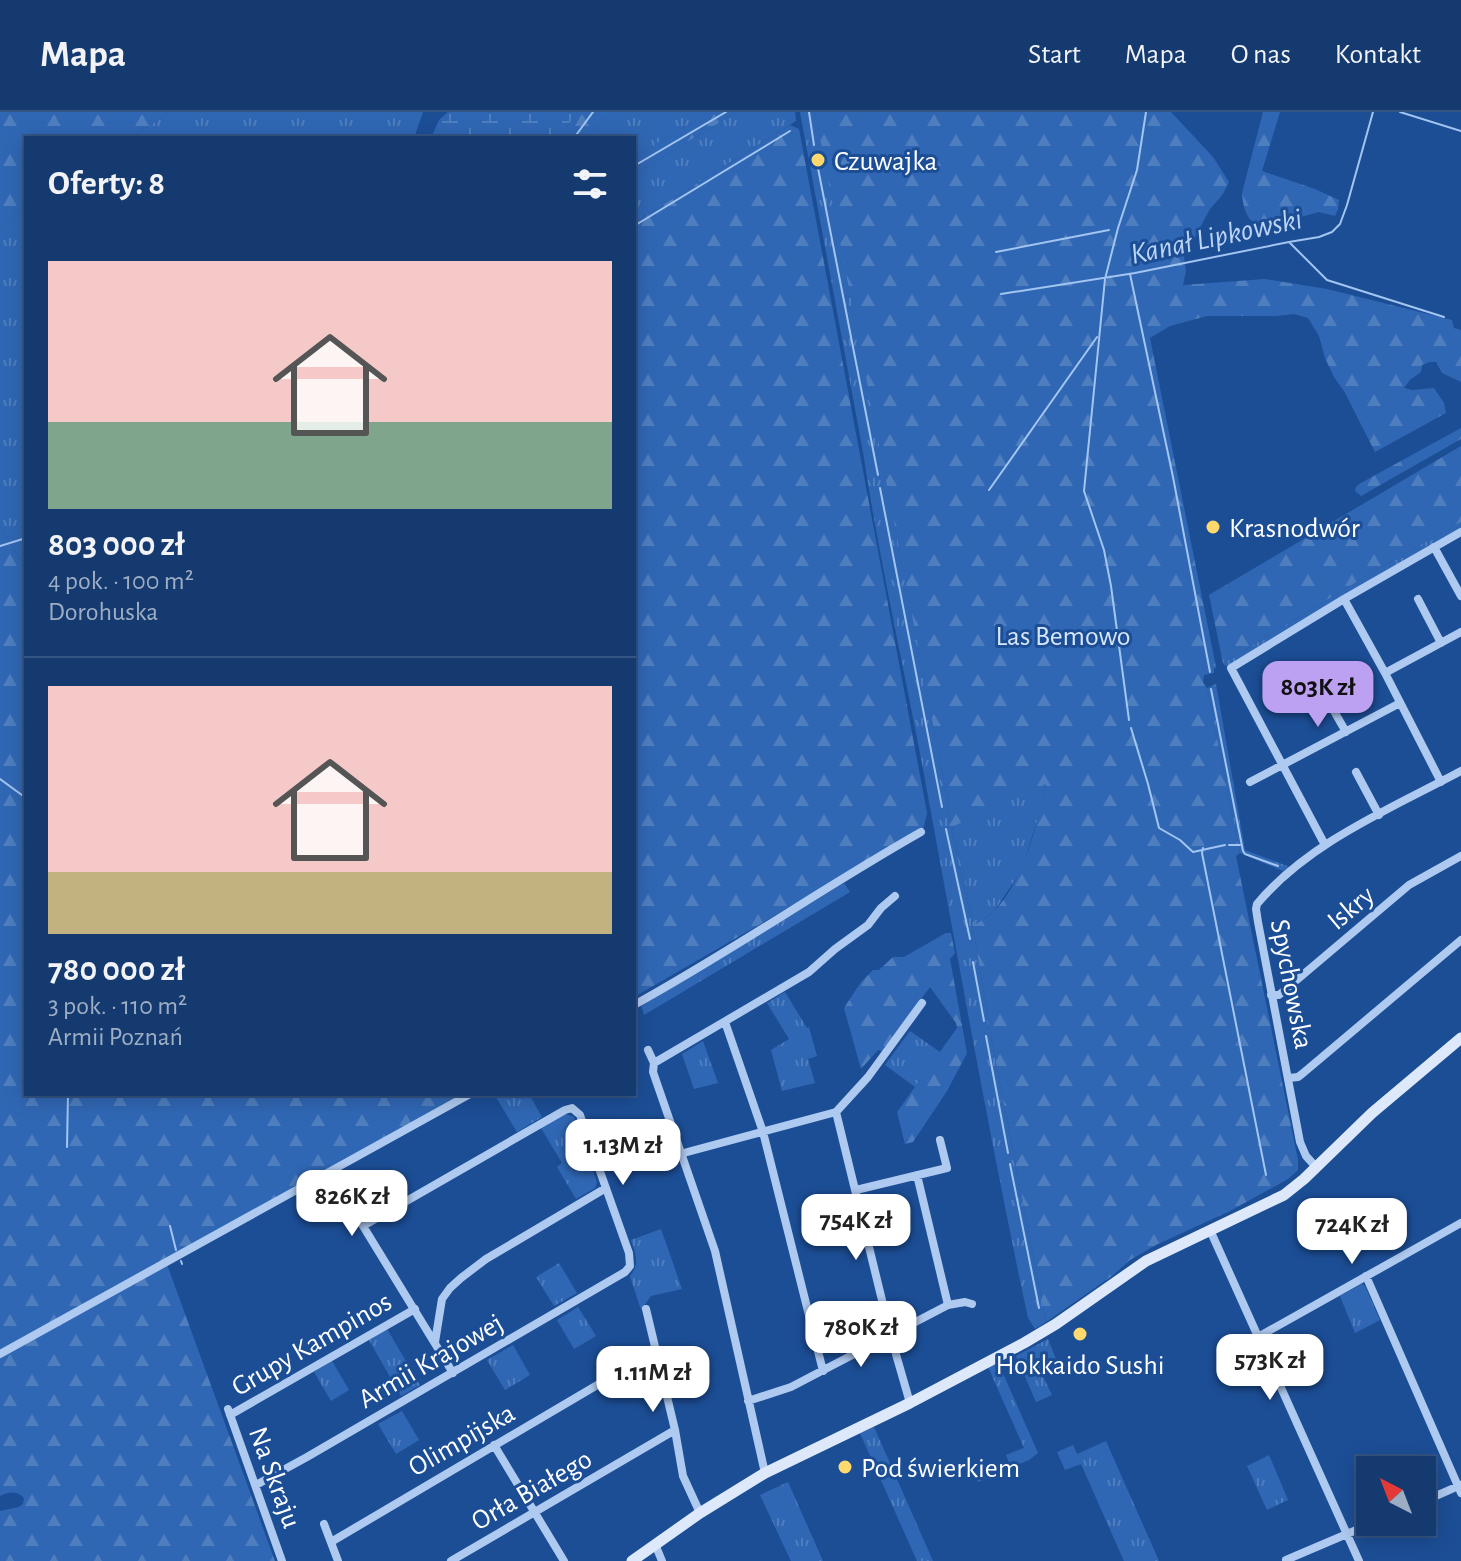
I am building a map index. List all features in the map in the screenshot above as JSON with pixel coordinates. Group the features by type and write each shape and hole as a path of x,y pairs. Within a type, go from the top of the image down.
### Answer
{"street":[{"path":"1325,845 1231,668 1461,532"},
{"path":"1434,547 1461,596"},
{"path":"1344,599 1441,782"},
{"path":"1418,599 1441,643"},
{"path":"1385,673 1461,632"},
{"path":"1311,671 1346,732"},
{"path":"1250,782 1400,703"},
{"name":"Spychowska","path":"1316,1167 1303,1151 1271,995 1257,904 1325,845 1461,771"},
{"path":"1356,772 1379,815"},
{"path":"636,1004 761,930 873,858 921,832"},
{"name":"Iskry","path":"1271,995 1279,995 1409,885 1461,856"},
{"path":"654,1063 814,969 868,925 895,896"},
{"path":"1289,1078 1302,1074 1461,940"},
{"path":"680,1154 836,1112 877,1065 922,1003"},
{"path":"725,1022 763,1132 823,1371"},
{"path":"632,1561 700,1513 765,1473 910,1403 1024,1343 1146,1261 1284,1195 1351,1132 1461,1038"},
{"path":"648,1050 680,1154 715,1251 765,1473"},
{"path":"0,1354 466,1096"},
{"path":"363,1226 565,1110 572,1108 580,1115 606,1188 486,1259 461,1278 442,1299 435,1342"},
{"path":"836,1112 910,1403"},
{"path":"856,1190 947,1168 940,1140"},
{"path":"328,1173 453,1373"},
{"path":"917,1175 948,1305"},
{"name":"Armii Krajowej","path":"256,1485 625,1272 630,1266 629,1253 606,1188"},
{"path":"1258,1337 1460,1224"},
{"path":"1210,1230 1359,1561"},
{"path":"1366,1276 1460,1488 1436,1497"},
{"path":"748,1401 791,1387 948,1305 972,1304"},
{"name":"Grupy Kampinos","path":"229,1412 415,1309"},
{"path":"646,1309 683,1476 700,1513"},
{"name":"Olimpijska","path":"331,1542 655,1351"},
{"name":"Na Skraju","path":"229,1412 282,1561"},
{"name":"Orła Białego","path":"451,1561 675,1430"},
{"path":"494,1445 564,1561"},
{"path":"324,1524 338,1561"},
{"path":"1286,1560 1356,1530"},
{"path":"655,1544 662,1561"}],"green space":[{"path":"0,112 170,112 134,136 24,136 24,209 0,226"},
{"path":"170,112 423,112 415,136 134,136"},
{"path":"448,112 578,112 560,136 432,136 439,120"},
{"path":"578,112 611,112 590,136 560,136"},
{"path":"611,112 710,112 636,156 636,136 590,136"},
{"path":"710,112 737,112 636,173 636,156"},
{"path":"737,112 795,112 796,121 636,222 636,173"},
{"path":"800,112 815,112 827,170 1046,1322 1035,1329 1028,1318 987,1113"},
{"name":"Las Bemowo","path":"815,112 1171,112 1213,157 1229,182 1210,209 1184,257 1186,271 1183,285 1265,279 1327,289 1452,320 1454,328 1461,330 1461,382 1442,373 1436,362 1422,365 1421,372 1404,388 1434,388 1444,403 1446,413 1375,452 1334,377 1319,336 1308,318 1294,314 1207,316 1170,326 1150,338 1216,667 1214,673 1204,675 1203,682 1207,688 1240,853 1236,856 1298,1170 1288,1179 1230,1211 1130,1260 1046,1322 973,928 950,824","holes":["1046,784 1034,833 1014,884 995,910 975,925 952,827"]},
{"path":"1263,112 1280,112 1262,171 1339,200 1335,216 1319,212 1263,227 1250,218 1242,193"},
{"path":"790,125 799,129 927,813 923,830 636,996 636,222"},
{"path":"24,209 24,564 0,527 0,226"},
{"path":"1461,428 1461,439 1361,496 1355,491 1359,484"},
{"path":"1461,446 1461,522 1223,663 1209,595"},
{"path":"1461,522 1461,528 1224,665 1386,564"},
{"path":"0,527 24,564 24,1096 459,1096 165,1259 275,1561 0,1561 0,1511 19,1507 24,1498 12,1492 0,1496"},
{"path":"1216,684 1245,850 1290,867 1283,871 1240,853 1207,688"},
{"path":"1046,783 1021,871 995,910 975,926 952,827"},
{"path":"844,883 850,892 644,1015 641,1006"},
{"path":"951,933 955,953 950,959 967,1053 947,1091 913,1142 905,1144 897,1112 957,1028 956,1023 930,987 882,1051 878,1050 861,1069 844,1008 873,970 879,970 893,957 904,957"},
{"path":"785,992 809,1027 817,1056 808,1059 815,1083 782,1091 771,1050 789,1039 767,1003"},
{"path":"910,1031 940,1052 915,1087 885,1065"},
{"path":"703,1041 718,1083 694,1089 682,1054"},
{"path":"495,1096 530,1096 542,1117 517,1132"},
{"path":"565,1114 574,1117 597,1182 595,1188 576,1199 557,1167 562,1163 541,1128"},
{"path":"661,1229 682,1289 651,1296 641,1310 630,1276 636,1263 631,1240"},
{"path":"559,1263 577,1293 554,1306 536,1277"},
{"path":"1362,1284 1380,1320 1355,1333 1340,1296"},
{"path":"578,1307 596,1336 574,1349 557,1320"},
{"path":"387,1329 420,1385 401,1396 369,1340"},
{"path":"1048,1339 1057,1362 1041,1372 1052,1395 1036,1402 1016,1356"},
{"path":"513,1345 530,1375 505,1390 487,1360"},
{"path":"332,1361 349,1390 331,1401 314,1372"},
{"path":"998,1362 1038,1453 978,1482 977,1479 1010,1465 1006,1455 1024,1448 988,1367"},
{"path":"402,1411 419,1440 396,1454 378,1424"},
{"path":"874,1427 933,1561 917,1561 860,1433"},
{"path":"1106,1441 1159,1561 1124,1561 1081,1464 1065,1470 1057,1452 1073,1445 1077,1454"},
{"path":"1269,1455 1288,1500 1267,1510 1247,1466"},
{"path":"788,1482 823,1561 791,1561 760,1495"}],"waterway":[{"name":"Kanał Lipkowski","path":"575,136 593,112"},
{"path":"636,165 726,112"},
{"path":"809,112 814,145"},
{"path":"1129,720 1104,550 1084,491 1105,279 1137,170 1146,112"},
{"name":"Kanał Lipkowski","path":"1001,294 1135,273 1332,232 1340,224 1347,205 1373,112"},
{"name":"Kanał Lipkowski","path":"1400,112 1461,131"},
{"path":"636,225 790,131"},
{"path":"817,163 878,475"},
{"path":"996,252 1109,230"},
{"path":"1290,243 1327,280 1444,317"},
{"path":"1130,274 1210,672"},
{"path":"989,490 1097,337"},
{"path":"880,488 942,807"},
{"name":"Kanał Lipkowski","path":"0,546 24,539"},
{"path":"1211,689 1243,851 1278,866"},
{"path":"1131,728 1159,828 1193,852 1225,845"},
{"path":"0,779 24,797"},
{"path":"946,829 970,939"},
{"path":"1229,845 1240,845"},
{"path":"1203,848 1266,1175"},
{"path":"973,962 984,1021"},
{"path":"986,1036 1008,1153"},
{"path":"67,1147 68,1096"},
{"path":"1010,1164 1039,1308"},
{"path":"170,1226 176,1250"}],"place":[{"name":"Czuwajka","path":"818,160"},
{"name":"Krasnodwór","path":"1213,527"},
{"name":"Hokkaido Sushi","path":"1080,1334"},
{"name":"Pod świerkiem","path":"845,1467"}]}
